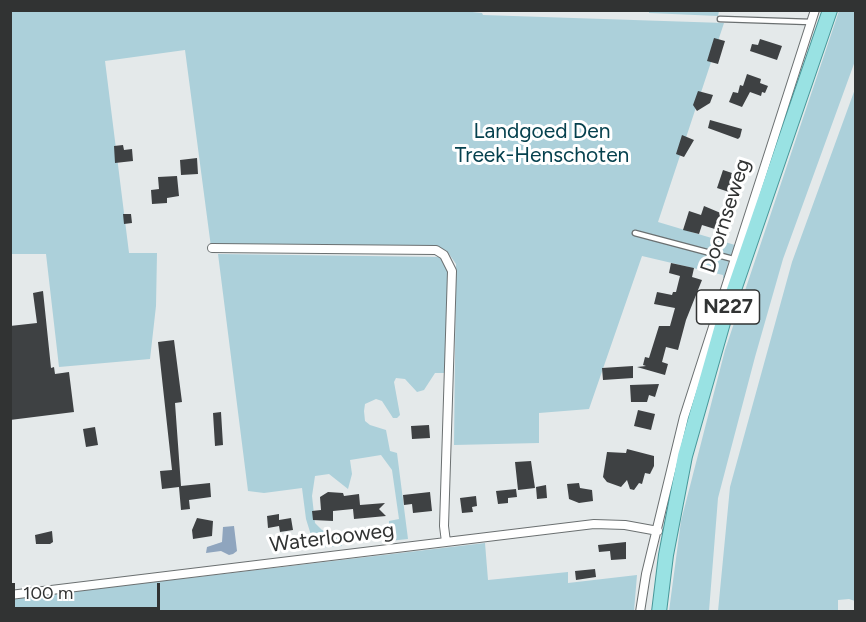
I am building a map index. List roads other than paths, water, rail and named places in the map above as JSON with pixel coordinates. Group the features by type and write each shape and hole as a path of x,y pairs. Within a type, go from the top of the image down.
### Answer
{"main road":[{"name":"Doornseweg","path":"658,612 666,555 686,456 724,319 830,10"}],"street":[{"name":"Doornseweg","path":"640,612 684,417 815,10"},
{"path":"212,248 436,250 444,255 453,271 444,525 446,542"},
{"name":"Waterlooweg","path":"10,595 604,524 658,531"}],"lane":[{"path":"720,19 811,22"},
{"path":"635,233 733,259"}],"park label":[{"name":"Landgoed Den Treek-Henschoten","path":"542,144"}]}
